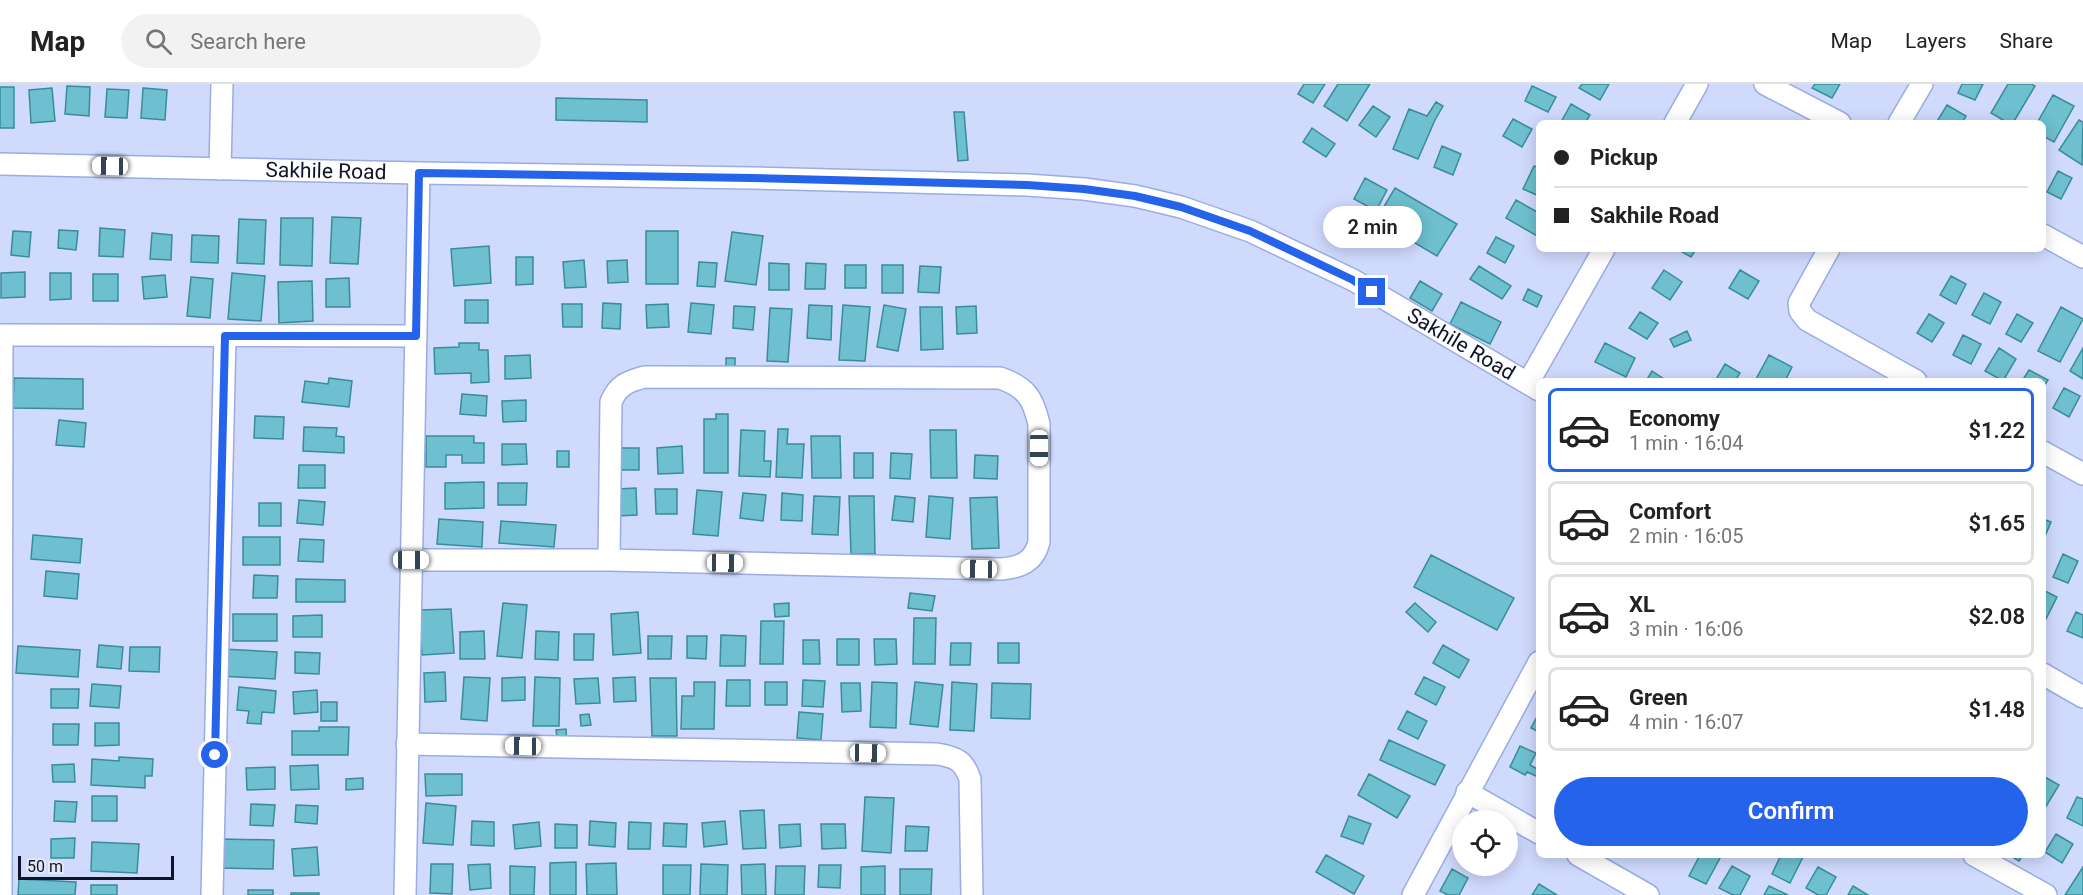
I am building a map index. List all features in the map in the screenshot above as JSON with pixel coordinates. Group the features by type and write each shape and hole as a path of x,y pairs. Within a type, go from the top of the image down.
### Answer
{"street":[{"path":"220,169 222,84"},
{"path":"1677,120 1697,84"},
{"path":"1766,84 1834,120"},
{"path":"1901,120 1922,84"},
{"name":"Sakhile Road","path":"0,164 1027,185 1135,196 1181,207 1250,231 1353,280 1533,386"},
{"path":"405,895 419,173"},
{"path":"2046,237 2083,257"},
{"path":"1537,378 1602,252"},
{"path":"1827,252 1799,303 1800,311 1807,320 1911,378"},
{"path":"1,895 1,335 416,336"},
{"path":"212,895 225,336"},
{"path":"411,560 609,560 1002,569 1016,567 1029,561 1036,554 1039,542 1039,424 1035,409 1029,396 1017,384 1000,378 644,377 633,380 623,384 616,391 611,402 609,560"},
{"path":"2046,454 2083,474"},
{"path":"1413,895 1536,667"},
{"path":"2046,676 2083,697"},
{"path":"407,744 951,756 959,759 970,779 972,895"},
{"path":"1467,792 1536,831"},
{"path":"1583,858 1648,895"},
{"path":"1979,858 2046,895"}],"building":[{"path":"1304,84 1325,84 1313,103 1298,94"},
{"path":"1338,84 1370,84 1347,121 1324,106"},
{"path":"1582,84 1609,84 1600,100 1579,88"},
{"path":"1815,84 1840,84 1832,98 1812,88"},
{"path":"1962,84 1983,84 1975,100 1958,93"},
{"path":"2008,84 2035,86 2015,120 2003,120 1991,113"},
{"path":"67,86 90,87 89,116 65,114"},
{"path":"1532,86 1556,97 1548,112 1525,101"},
{"path":"0,87 14,87 14,128 0,128"},
{"path":"52,88 55,121 31,123 29,90"},
{"path":"143,88 167,90 165,120 141,118"},
{"path":"107,89 129,90 127,118 105,117"},
{"path":"2053,95 2074,106 2054,142 2046,138 2046,120 2039,120"},
{"path":"556,98 647,100 647,122 556,120"},
{"path":"1436,102 1443,106 1418,159 1393,149 1409,109 1427,116"},
{"path":"1571,104 1590,115 1587,120 1562,120"},
{"path":"1947,105 1966,116 1964,120 1938,120"},
{"path":"1373,106 1390,117 1376,137 1359,125"},
{"path":"954,112 964,112 968,160 958,161"},
{"path":"1513,119 1532,129 1522,147 1503,136"},
{"path":"2079,120 2083,122 2082,165 2059,150"},
{"path":"1312,128 1335,144 1326,157 1303,142"},
{"path":"1442,146 1461,154 1453,175 1434,167"},
{"path":"1534,166 1536,167 1536,195 1523,189"},
{"path":"2058,171 2072,178 2061,199 2047,192"},
{"path":"1365,178 1387,190 1376,211 1354,199"},
{"path":"1395,188 1457,224 1437,256 1376,220"},
{"path":"1516,200 1536,211 1536,235 1506,218"},
{"path":"332,217 361,218 358,264 330,263"},
{"path":"281,218 313,218 312,266 280,265"},
{"path":"239,219 266,220 264,264 237,263"},
{"path":"100,228 125,230 123,257 99,256"},
{"path":"59,230 78,231 76,250 58,248"},
{"path":"13,231 31,232 29,257 11,255"},
{"path":"646,231 678,231 678,284 646,284"},
{"path":"732,232 763,236 756,285 725,281"},
{"path":"152,233 172,235 171,260 150,259"},
{"path":"192,235 219,236 218,263 191,262"},
{"path":"1496,237 1514,246 1505,263 1487,253"},
{"path":"489,246 491,283 454,286 451,249"},
{"path":"1682,252 1694,252 1691,257"},
{"path":"516,257 533,257 533,284 516,285"},
{"path":"584,260 586,287 565,288 563,262"},
{"path":"627,260 628,282 608,283 607,261"},
{"path":"699,262 717,263 715,287 697,286"},
{"path":"769,263 789,264 789,290 769,290"},
{"path":"806,263 826,264 825,289 805,289"},
{"path":"845,265 866,265 866,288 845,288"},
{"path":"882,265 903,265 903,293 882,293"},
{"path":"920,266 941,267 939,293 918,292"},
{"path":"1479,266 1511,286 1502,299 1470,279"},
{"path":"1664,270 1682,282 1670,300 1652,288"},
{"path":"1740,270 1759,281 1748,299 1729,288"},
{"path":"25,272 25,297 1,298 1,273"},
{"path":"50,273 71,273 71,299 50,300"},
{"path":"232,273 265,276 261,321 228,319"},
{"path":"93,274 118,274 118,301 93,301"},
{"path":"165,275 167,297 144,299 142,277"},
{"path":"1951,276 1966,284 1956,304 1940,295"},
{"path":"191,277 213,279 210,318 187,316"},
{"path":"349,278 350,307 326,307 326,279"},
{"path":"312,281 313,321 279,323 278,282"},
{"path":"1420,281 1442,294 1432,311 1410,298"},
{"path":"1528,289 1542,296 1537,307 1523,300"},
{"path":"1984,293 2001,302 1990,324 1972,315"},
{"path":"465,300 488,300 488,323 465,323"},
{"path":"1461,302 1501,322 1490,344 1450,324"},
{"path":"603,303 621,304 620,329 602,328"},
{"path":"691,303 714,305 711,334 688,332"},
{"path":"562,304 582,304 582,327 563,327"},
{"path":"668,304 669,327 647,328 646,305"},
{"path":"809,305 832,306 831,340 807,338"},
{"path":"843,305 870,307 865,361 839,360"},
{"path":"884,305 906,309 898,351 877,347"},
{"path":"734,306 755,307 753,330 733,328"},
{"path":"976,306 977,333 957,334 956,307"},
{"path":"920,307 942,307 943,349 921,350"},
{"path":"2061,307 2083,319 2060,362 2038,351"},
{"path":"770,308 792,309 788,362 767,361"},
{"path":"1640,312 1658,323 1647,339 1629,328"},
{"path":"1929,314 1944,323 1932,342 1917,333"},
{"path":"2017,314 2033,323 2021,342 2006,334"},
{"path":"1687,331 1691,340 1674,347 1670,339"},
{"path":"1963,335 1981,344 1971,364 1953,355"},
{"path":"459,343 479,343 479,350 488,350 489,382 471,383 471,373 435,374 434,348 459,347"},
{"path":"1605,343 1635,358 1626,377 1595,362"},
{"path":"1999,348 2016,359 2005,378 1998,378 1985,371"},
{"path":"2083,348 2083,379 2070,371"},
{"path":"530,355 531,378 505,379 505,356"},
{"path":"1769,355 1792,367 1786,378 1757,378"},
{"path":"726,358 735,358 735,372 726,372"},
{"path":"1725,364 1740,373 1737,378 1717,378"},
{"path":"2029,370 2044,378 2024,378"},
{"path":"1652,371 1662,378 1648,378"},
{"path":"14,378 83,379 83,409 13,408"},
{"path":"329,378 352,381 349,407 302,402 305,381 328,384"},
{"path":"2064,388 2080,396 2069,417 2053,408"},
{"path":"462,394 487,396 486,416 460,414"},
{"path":"526,400 526,421 503,422 502,401"},
{"path":"716,414 728,414 728,473 704,473 704,419 716,419"},
{"path":"255,416 284,417 283,439 254,438"},
{"path":"59,420 86,423 84,447 56,445"},
{"path":"304,427 337,428 336,436 344,437 344,453 303,451"},
{"path":"778,429 788,429 787,444 804,444 802,478 776,477"},
{"path":"741,430 765,431 764,461 771,461 770,477 739,476"},
{"path":"930,430 956,430 957,478 931,478"},
{"path":"426,436 474,436 474,443 484,443 484,463 462,463 462,455 446,455 446,467 426,467"},
{"path":"811,436 840,436 841,478 812,478"},
{"path":"502,444 526,444 527,464 502,465"},
{"path":"682,446 683,473 658,474 657,448"},
{"path":"616,448 639,448 639,470 616,470"},
{"path":"557,451 569,451 569,467 557,467"},
{"path":"854,453 873,453 873,478 854,478"},
{"path":"891,453 912,454 910,479 890,478"},
{"path":"975,455 998,456 997,479 974,478"},
{"path":"299,465 325,465 325,488 298,488"},
{"path":"484,482 484,508 445,509 445,483"},
{"path":"498,483 527,483 526,505 498,505"},
{"path":"636,488 637,515 617,516 617,489"},
{"path":"655,489 677,489 677,514 656,514"},
{"path":"697,490 722,492 718,536 693,534"},
{"path":"743,493 766,495 763,521 740,518"},
{"path":"782,493 803,495 802,521 781,520"},
{"path":"814,496 840,497 838,535 812,534"},
{"path":"849,496 874,496 875,554 851,554"},
{"path":"895,496 915,498 913,522 892,520"},
{"path":"929,496 953,498 950,539 926,537"},
{"path":"997,497 999,548 972,549 970,498"},
{"path":"299,500 325,502 323,525 297,523"},
{"path":"259,503 281,503 281,526 259,526"},
{"path":"439,519 483,522 482,547 437,544"},
{"path":"2046,520 2051,522 2046,534"},
{"path":"501,521 556,525 554,547 499,543"},
{"path":"33,535 82,539 80,563 31,559"},
{"path":"243,537 280,537 280,565 243,565"},
{"path":"300,539 324,540 323,562 298,561"},
{"path":"2063,554 2078,561 2068,583 2053,577"},
{"path":"1431,555 1514,598 1497,630 1414,587"},
{"path":"46,571 79,574 77,599 44,596"},
{"path":"254,575 278,576 277,598 253,598"},
{"path":"296,579 345,580 345,602 296,602"},
{"path":"2046,592 2057,597 2046,619"},
{"path":"910,593 935,596 932,611 908,608"},
{"path":"503,603 527,605 522,658 497,656"},
{"path":"789,603 789,616 775,617 774,604"},
{"path":"1415,603 1436,622 1428,632 1406,612"},
{"path":"451,609 454,653 422,655 419,610"},
{"path":"638,612 641,653 613,655 611,614"},
{"path":"2076,612 2083,615 2083,638 2067,631"},
{"path":"233,614 277,614 277,641 233,641"},
{"path":"322,615 322,637 293,637 293,616"},
{"path":"914,618 936,618 935,664 913,664"},
{"path":"761,621 784,621 783,664 760,664"},
{"path":"484,631 485,659 460,659 460,632"},
{"path":"536,631 559,632 558,660 535,659"},
{"path":"574,634 594,634 593,660 574,660"},
{"path":"721,635 746,636 745,666 720,666"},
{"path":"648,636 672,636 671,659 648,659"},
{"path":"687,636 707,636 706,659 687,658"},
{"path":"837,639 859,639 859,665 837,665"},
{"path":"874,639 896,639 897,664 875,665"},
{"path":"803,640 819,640 820,664 803,664"},
{"path":"951,643 971,643 970,665 950,665"},
{"path":"998,643 1019,643 1019,663 998,663"},
{"path":"99,645 123,647 121,669 97,667"},
{"path":"1443,645 1469,660 1459,678 1433,663"},
{"path":"18,646 80,650 78,677 16,673"},
{"path":"130,647 160,647 159,672 129,671"},
{"path":"222,649 277,652 275,679 220,676"},
{"path":"295,652 320,653 319,674 295,673"},
{"path":"445,672 446,701 425,702 424,673"},
{"path":"464,677 490,678 487,721 461,719"},
{"path":"525,677 525,700 502,701 502,678"},
{"path":"535,677 560,678 559,726 533,726"},
{"path":"635,677 636,701 614,702 613,678"},
{"path":"1424,677 1445,687 1436,705 1415,694"},
{"path":"598,678 600,703 576,704 574,679"},
{"path":"650,678 676,678 677,736 652,736"},
{"path":"727,680 750,680 750,706 726,706"},
{"path":"803,680 825,681 823,707 802,706"},
{"path":"694,682 715,682 714,729 681,729 682,696 694,696"},
{"path":"765,682 787,682 787,705 765,705"},
{"path":"872,682 897,683 896,728 870,727"},
{"path":"915,682 943,685 938,727 910,724"},
{"path":"952,682 977,684 974,731 950,730"},
{"path":"841,683 860,683 861,711 842,712"},
{"path":"992,683 1031,684 1030,719 991,718"},
{"path":"92,684 121,686 119,708 90,706"},
{"path":"239,687 276,691 274,713 262,712 261,724 247,723 249,711 237,710"},
{"path":"51,689 79,689 78,708 51,708"},
{"path":"317,690 318,712 294,714 293,692"},
{"path":"321,702 337,702 337,721 321,721"},
{"path":"1407,711 1427,721 1418,739 1398,729"},
{"path":"799,712 823,714 821,740 797,738"},
{"path":"589,714 591,725 581,726 580,715"},
{"path":"1536,719 1536,730 1531,728"},
{"path":"95,723 119,723 119,745 95,746"},
{"path":"53,724 79,724 78,745 53,745"},
{"path":"319,727 349,727 348,755 292,755 292,731 319,731"},
{"path":"566,729 567,743 558,744 556,730"},
{"path":"1389,740 1445,765 1435,785 1380,760"},
{"path":"1520,746 1536,753 1530,765 1536,768 1536,776 1527,772 1525,775 1510,767"},
{"path":"119,757 153,759 152,776 145,776 145,788 91,785 92,759 119,761"},
{"path":"74,764 75,782 53,782 52,765"},
{"path":"318,765 319,789 291,790 290,766"},
{"path":"275,767 275,789 247,790 246,768"},
{"path":"425,774 462,774 462,795 426,796"},
{"path":"1369,774 1410,796 1397,818 1358,795"},
{"path":"363,778 363,789 346,790 346,779"},
{"path":"2046,778 2059,785 2046,806"},
{"path":"92,796 117,796 117,821 92,821"},
{"path":"865,797 894,798 891,853 862,851"},
{"path":"2077,797 2083,799 2083,826 2067,818"},
{"path":"55,801 77,802 75,822 54,821"},
{"path":"426,803 456,806 453,845 423,843"},
{"path":"251,804 275,805 273,826 250,825"},
{"path":"296,805 318,806 317,824 295,822"},
{"path":"764,810 766,848 743,849 740,811"},
{"path":"1349,816 1371,824 1363,844 1341,836"},
{"path":"472,821 494,822 494,846 471,845"},
{"path":"590,821 616,823 615,847 589,845"},
{"path":"725,821 727,844 704,847 702,823"},
{"path":"539,822 541,846 515,849 513,825"},
{"path":"629,822 651,823 650,849 628,849"},
{"path":"664,823 687,824 686,847 663,846"},
{"path":"555,824 577,825 577,848 555,848"},
{"path":"800,824 801,846 780,848 779,825"},
{"path":"821,824 845,824 846,848 822,849"},
{"path":"906,826 929,827 927,851 905,851"},
{"path":"2056,834 2073,844 2062,863 2046,850"},
{"path":"75,838 74,858 51,858 51,839"},
{"path":"221,839 274,840 273,869 220,868"},
{"path":"92,842 139,844 137,873 91,871"},
{"path":"317,847 319,875 294,876 292,849"},
{"path":"1326,855 1364,876 1354,894 1316,872"},
{"path":"1698,858 1720,858 1706,884 1689,876"},
{"path":"1780,858 1802,858 1790,883 1772,874"},
{"path":"576,862 576,895 550,895 550,863"},
{"path":"616,863 617,895 587,895 586,864"},
{"path":"431,864 453,864 452,894 430,893"},
{"path":"490,864 491,888 470,890 468,865"},
{"path":"701,864 728,865 727,895 700,895"},
{"path":"765,864 766,895 742,895 741,865"},
{"path":"663,865 691,865 690,895 663,895"},
{"path":"819,865 841,865 840,888 818,887"},
{"path":"510,866 535,867 534,895 510,895"},
{"path":"776,866 805,866 804,895 775,895"},
{"path":"885,866 885,895 861,895 861,867"},
{"path":"1732,866 1750,876 1740,895 1733,895 1719,888"},
{"path":"1818,867 1836,877 1826,895 1818,895 1806,888"},
{"path":"2083,867 2083,895 2065,895"},
{"path":"900,869 932,869 931,895 900,895"},
{"path":"1452,869 1452,876 1468,878 1459,895 1448,895 1440,891"},
{"path":"19,879 76,882 75,895 18,895"},
{"path":"1539,884 1557,895 1532,895"},
{"path":"91,885 117,885 117,895 91,895"},
{"path":"1769,886 1788,895 1764,895"},
{"path":"1853,886 1868,895 1848,895"},
{"path":"248,890 273,890 273,895 248,895"},
{"path":"291,893 319,893 319,895 291,895"}],"route":[{"path":"215,755 225,336 416,336 419,173 752,178 1027,185 1084,189 1135,196 1181,207 1250,231 1353,280 1372,292"}]}
